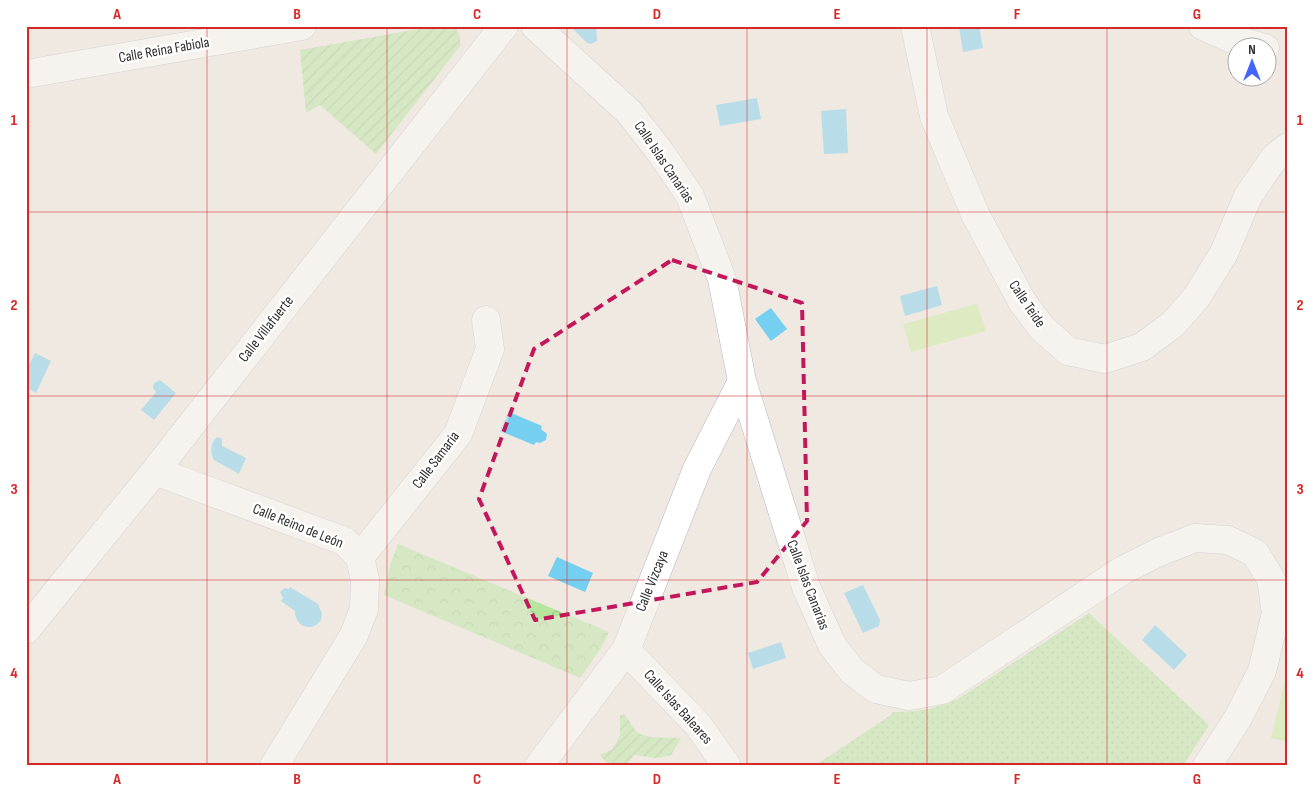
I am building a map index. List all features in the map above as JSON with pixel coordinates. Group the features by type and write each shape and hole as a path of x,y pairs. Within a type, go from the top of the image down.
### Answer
{"street":[{"name":"Calle Reina Fabiola","path":"26,55 191,26"},
{"name":"Calle Reina Fabiola","path":"26,74 302,26"},
{"path":"474,26 483,53"},
{"name":"Calle Villafuerte","path":"26,630 155,471 504,26"},
{"name":"Calle Islas Canarias","path":"535,26 630,112 690,196 722,279 742,382 806,587 832,645 852,671 876,689 909,696 942,690 1123,570 1158,552 1195,538 1228,540 1255,553 1271,579 1276,613 1262,671 1238,718 1207,766"},
{"name":"Calle Teide","path":"915,26 934,116 975,214 1023,303 1042,328 1068,351 1105,359 1142,347 1173,324 1196,298 1224,253 1248,196 1276,157 1288,147"},
{"path":"1203,26 1230,38"},
{"name":"Calle Samaria","path":"360,557 458,434 490,349 486,320"},
{"name":"Calle Vizcaya","path":"538,766 626,650 641,607 697,469 742,382"},
{"name":"Calle Reino de León","path":"155,471 344,542 360,557 365,580 364,609 354,635 274,766"},
{"name":"Calle Islas Baleares","path":"626,650 699,726 727,766"}],"highlighted area":[{"path":"672,260 802,303 807,521 757,582 535,620 479,499 534,349"}],"green space":[{"path":"436,26 455,27 460,36 460,46 376,154 320,105 306,113 300,50"},
{"path":"977,304 986,331 911,352 903,324"},
{"path":"398,544 609,632 601,648 580,678 384,595 390,565"},
{"path":"1089,613 1209,725 1183,766 814,766 893,712 926,709 958,699"},
{"path":"1288,668 1288,742 1271,738"},
{"path":"624,714 639,733 656,737 681,738 671,755 655,758 634,755 626,765 615,765 605,761 600,755 613,749 620,735 620,716"}],"water":[{"path":"570,26 596,26 597,41 591,44 587,43"},
{"path":"959,26 979,26 983,48 963,52"},
{"path":"757,98 761,119 720,126 716,105"},
{"path":"846,109 848,153 824,154 821,111"},
{"path":"937,286 942,305 905,316 900,296"},
{"path":"771,308 787,329 771,341 755,319"},
{"path":"35,353 51,361 36,393 26,387 26,371"},
{"path":"160,380 176,393 154,420 141,410 156,392 153,388 154,383"},
{"path":"509,412 542,426 541,429 547,434 546,440 540,443 536,442 534,445 500,431"},
{"path":"217,437 222,439 222,446 246,458 239,474 214,460 211,448"},
{"path":"557,557 593,573 585,592 548,576"},
{"path":"863,585 880,620 879,626 863,633 844,593"},
{"path":"290,587 318,604 322,614 321,620 317,624 309,627 301,624 296,617 295,611 281,601 283,598 280,592"},
{"path":"1155,625 1187,655 1174,670 1142,640"},
{"path":"781,642 786,658 753,669 748,653"}]}
